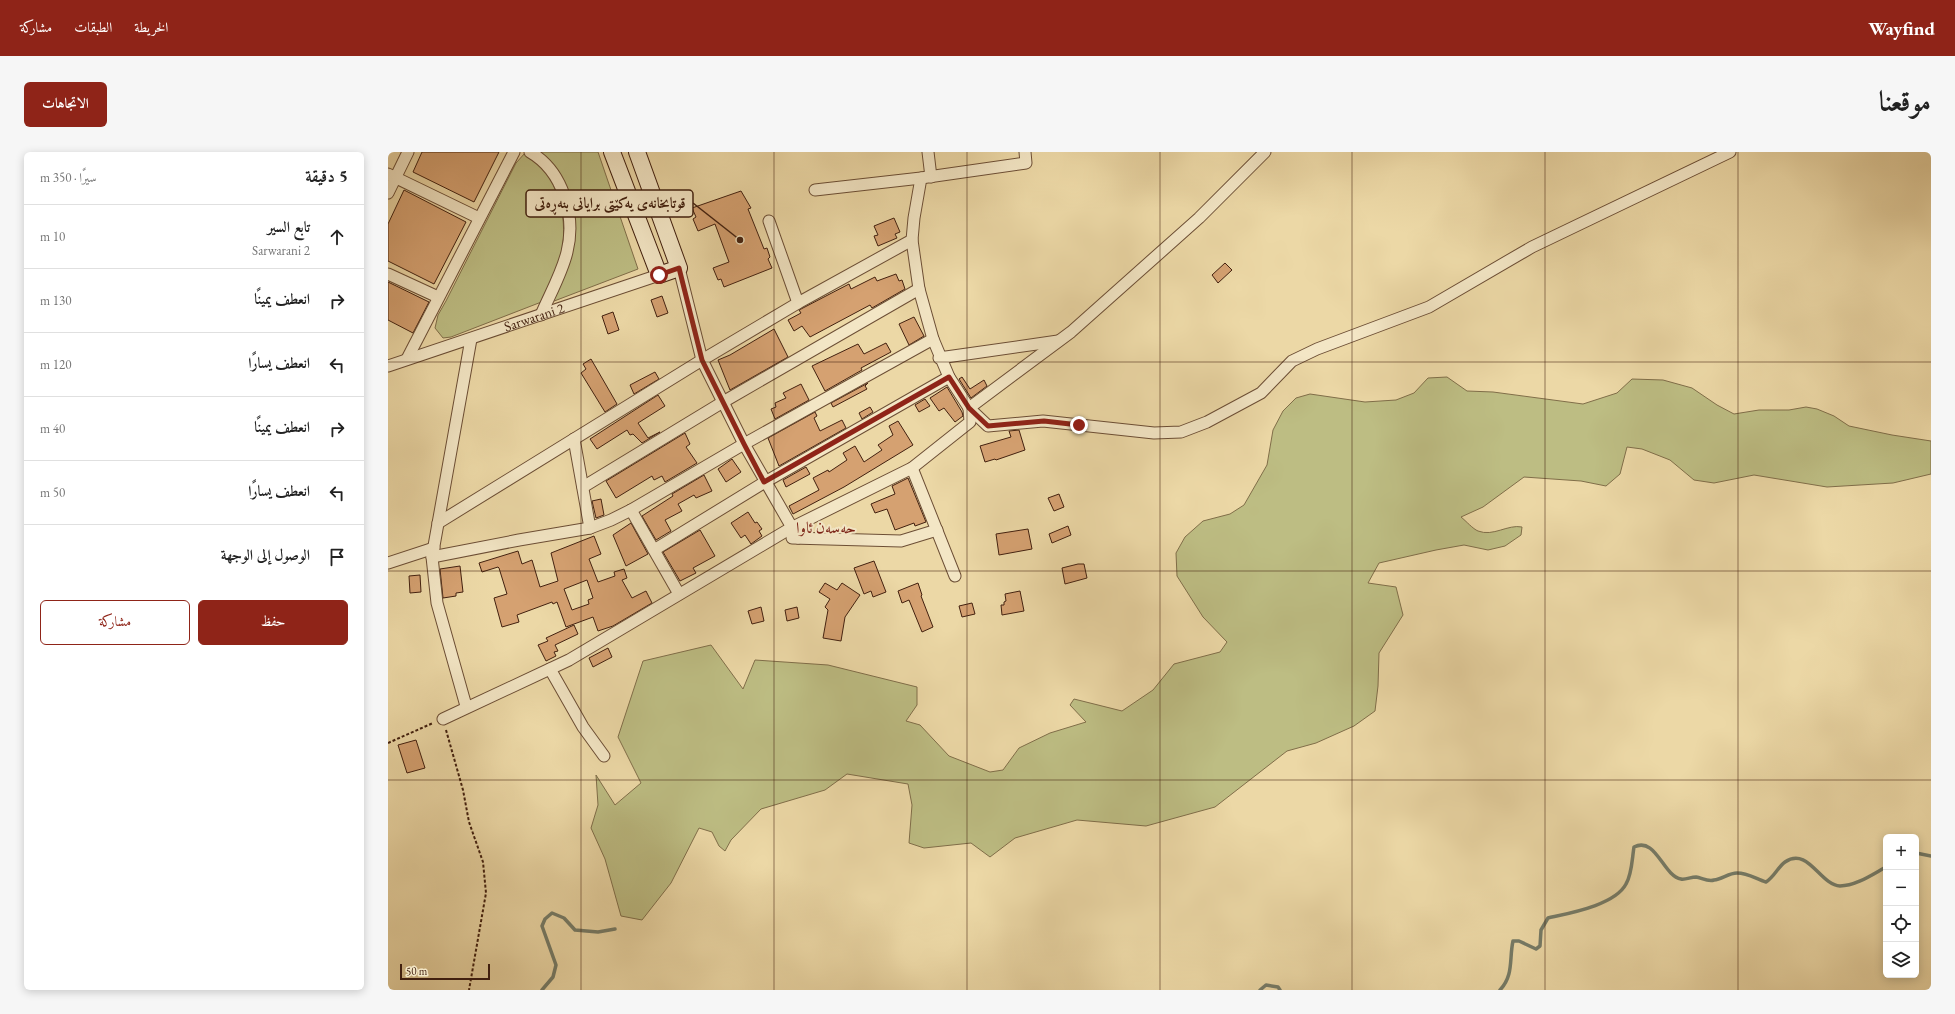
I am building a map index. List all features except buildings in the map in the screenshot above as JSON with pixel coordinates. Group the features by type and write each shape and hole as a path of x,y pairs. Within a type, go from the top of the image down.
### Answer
{"main road":[{"path":"612,152 659,275"},
{"path":"637,152 679,268"},
{"name":"Sarwarani 2","path":"659,275 679,268"}],"street":[{"path":"388,193 392,176 408,152"},
{"path":"407,359 514,152"},
{"path":"530,152 546,165 565,195 570,222 567,252 541,314"},
{"path":"928,152 926,177 914,218 912,240 919,289 939,358 949,377 969,408 988,426 1044,421 1154,433 1181,432 1207,422 1261,393 1292,361 1317,349 1429,308 1532,247 1730,152"},
{"path":"815,190 1026,163 1024,152"},
{"path":"969,408 1061,340 1199,218 1265,152"},
{"path":"392,176 479,218"},
{"path":"769,221 798,303"},
{"path":"438,523 702,360 798,303 912,240"},
{"path":"679,268 702,360 764,482 798,538"},
{"path":"388,274 438,297"},
{"name":"Sarwarani 2","path":"388,366 659,275"},
{"path":"583,487 724,402 919,289"},
{"path":"466,706 437,603 433,553 471,339"},
{"path":"388,564 433,553 590,528 632,510 744,444 933,339"},
{"path":"939,358 1061,340"},
{"path":"654,550 764,482 949,377"},
{"path":"443,719 466,706 569,660 791,528 912,468 970,422 969,408"},
{"path":"574,439 590,528"},
{"path":"912,468 955,576"},
{"path":"632,510 679,594"},
{"path":"775,538 901,541 937,530"},
{"path":"550,669 583,727 604,756"}],"path":[{"path":"388,743 443,719 463,790 469,822 483,862 486,893 469,990"}],"green space":[{"path":"538,152 598,152 638,269 549,303 574,238 575,214 567,187 554,167"},
{"path":"525,153 542,167 550,178 556,190 563,216 564,230 561,257 553,282 544,301 451,337 443,338 435,328 438,315 516,163"},
{"path":"1447,377 1467,391 1493,392 1583,404 1617,393 1632,379 1663,380 1692,388 1717,405 1734,414 1759,410 1789,410 1806,407 1817,409 1834,416 1849,426 1931,441 1931,474 1893,483 1827,487 1754,475 1714,483 1694,480 1670,460 1642,449 1627,447 1620,474 1606,486 1581,481 1524,477 1483,507 1461,517 1476,530 1484,532 1495,532 1511,527 1522,527 1521,535 1505,546 1488,550 1464,545 1379,563 1368,583 1396,587 1403,615 1379,653 1378,686 1375,711 1354,726 1316,743 1287,751 1215,807 1146,826 1077,820 1015,838 990,857 971,843 924,848 909,843 912,805 908,784 847,774 825,790 761,809 731,840 725,851 719,846 712,832 699,828 671,883 642,920 621,916 605,859 591,828 598,805 596,775 615,805 641,783 618,737 643,661 711,645 743,689 755,660 828,665 917,687 917,705 906,721 920,725 949,756 990,772 1003,770 1019,748 1050,733 1086,722 1070,705 1074,699 1122,711 1153,690 1174,664 1220,652 1227,642 1203,617 1177,576 1176,553 1185,537 1203,521 1230,514 1244,505 1267,465 1273,430 1283,411 1296,398 1310,394 1365,402 1396,400 1414,393 1428,378"}],"waterway":[{"path":"1500,990 1509,973 1513,941 1519,941 1536,949 1540,946 1541,930 1548,918 1568,914 1602,903 1620,891 1630,876 1634,847 1642,845 1648,847 1654,852 1669,871 1681,879 1696,877 1712,880 1731,874 1741,873 1766,882 1785,862 1793,858 1807,862 1826,880 1840,886 1858,882 1883,869"},
{"path":"1919,854 1931,856"},
{"path":"542,990 553,977 556,965 542,926 545,919 552,913 564,918 575,930 598,932 615,929"},
{"path":"1260,990 1266,985 1278,987 1280,990"}],"place":[{"name":"قوتابخانەی یەکێتی برایانی بنەڕەتی","path":"740,240"}],"district":[{"name":"حەسەن ئاوا","path":"826,527"}],"route":[{"path":"659,275 679,268 702,360 764,482 860,429 949,377 969,408 988,426 1044,421 1079,425"}]}
